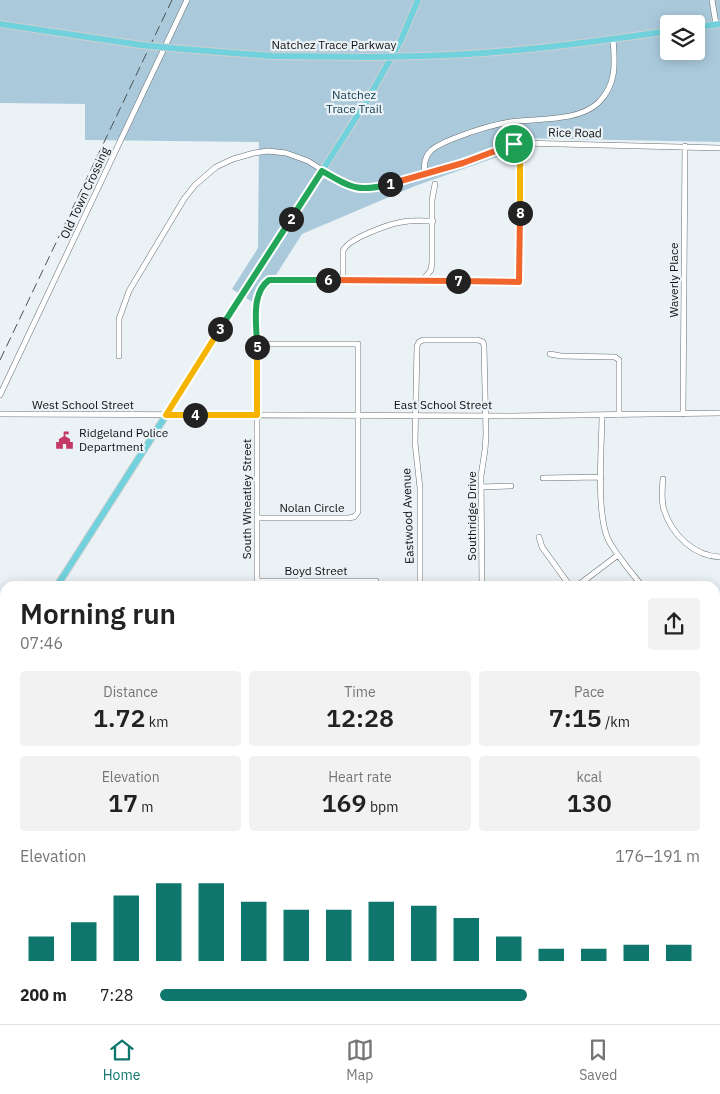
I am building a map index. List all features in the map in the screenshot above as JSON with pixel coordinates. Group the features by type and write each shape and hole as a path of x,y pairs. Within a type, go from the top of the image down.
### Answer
{"main road":[{"path":"60,581 377,83 401,40 418,0"},
{"name":"Natchez Trace Parkway","path":"0,24 141,45 272,56 370,57 490,53 660,32"},
{"path":"705,26 718,24"}],"street":[{"name":"Old Town Crossing","path":"0,395 187,0"},
{"path":"712,0 718,24"},
{"path":"425,175 424,164 426,156 437,146 450,140 499,124 574,115 593,107 607,93 614,76 613,39"},
{"name":"Rice Road","path":"118,356 120,318 129,291 184,199 204,176 232,159 268,151 286,153 308,161 346,185 365,189 425,175 520,143 720,148"},
{"path":"433,221 394,223 351,241 344,247 343,251 343,280 519,282 520,143"},
{"name":"Waverly Place","path":"683,414 684,146"},
{"path":"423,280 431,270 432,200 435,184"},
{"name":"South Wheatley Street","path":"257,581 258,293 269,280 343,280"},
{"name":"Eastwood Avenue","path":"420,581 420,488 415,443 417,346 419,342 423,340 478,340 482,342 484,346 485,416"},
{"path":"257,344 358,344 358,415"},
{"path":"550,354 560,356 616,357 619,360 619,415"},
{"name":"East School Street","path":"166,415 485,416 720,413"},
{"name":"West School Street","path":"0,414 166,415"},
{"name":"Nolan Circle","path":"257,518 354,517 358,512 358,415"},
{"path":"602,415 601,477 603,523 609,542 638,581"},
{"name":"Southridge Drive","path":"482,581 481,487 485,450 485,416"},
{"path":"543,478 601,477"},
{"path":"663,479 663,504 672,525 688,546 695,551 708,556 720,557"},
{"path":"481,487 511,486"},
{"path":"539,537 542,547 566,581"},
{"path":"584,581 618,555"}],"green space":[{"name":"Natchez Trace Trail","path":"0,0 720,0 720,142 515,138 514,151 415,186 302,234 257,305 232,289 258,248 259,142 85,140 85,104 0,103"}],"railway":[{"path":"0,360 172,0"}],"place":[{"name":"Ridgeland Police Department","path":"65,440"}],"route":[{"path":"520,143 519,282 269,280 258,293 257,298 257,415 166,415 322,171 346,185 358,189 380,187 463,163 514,144 520,143"}]}
